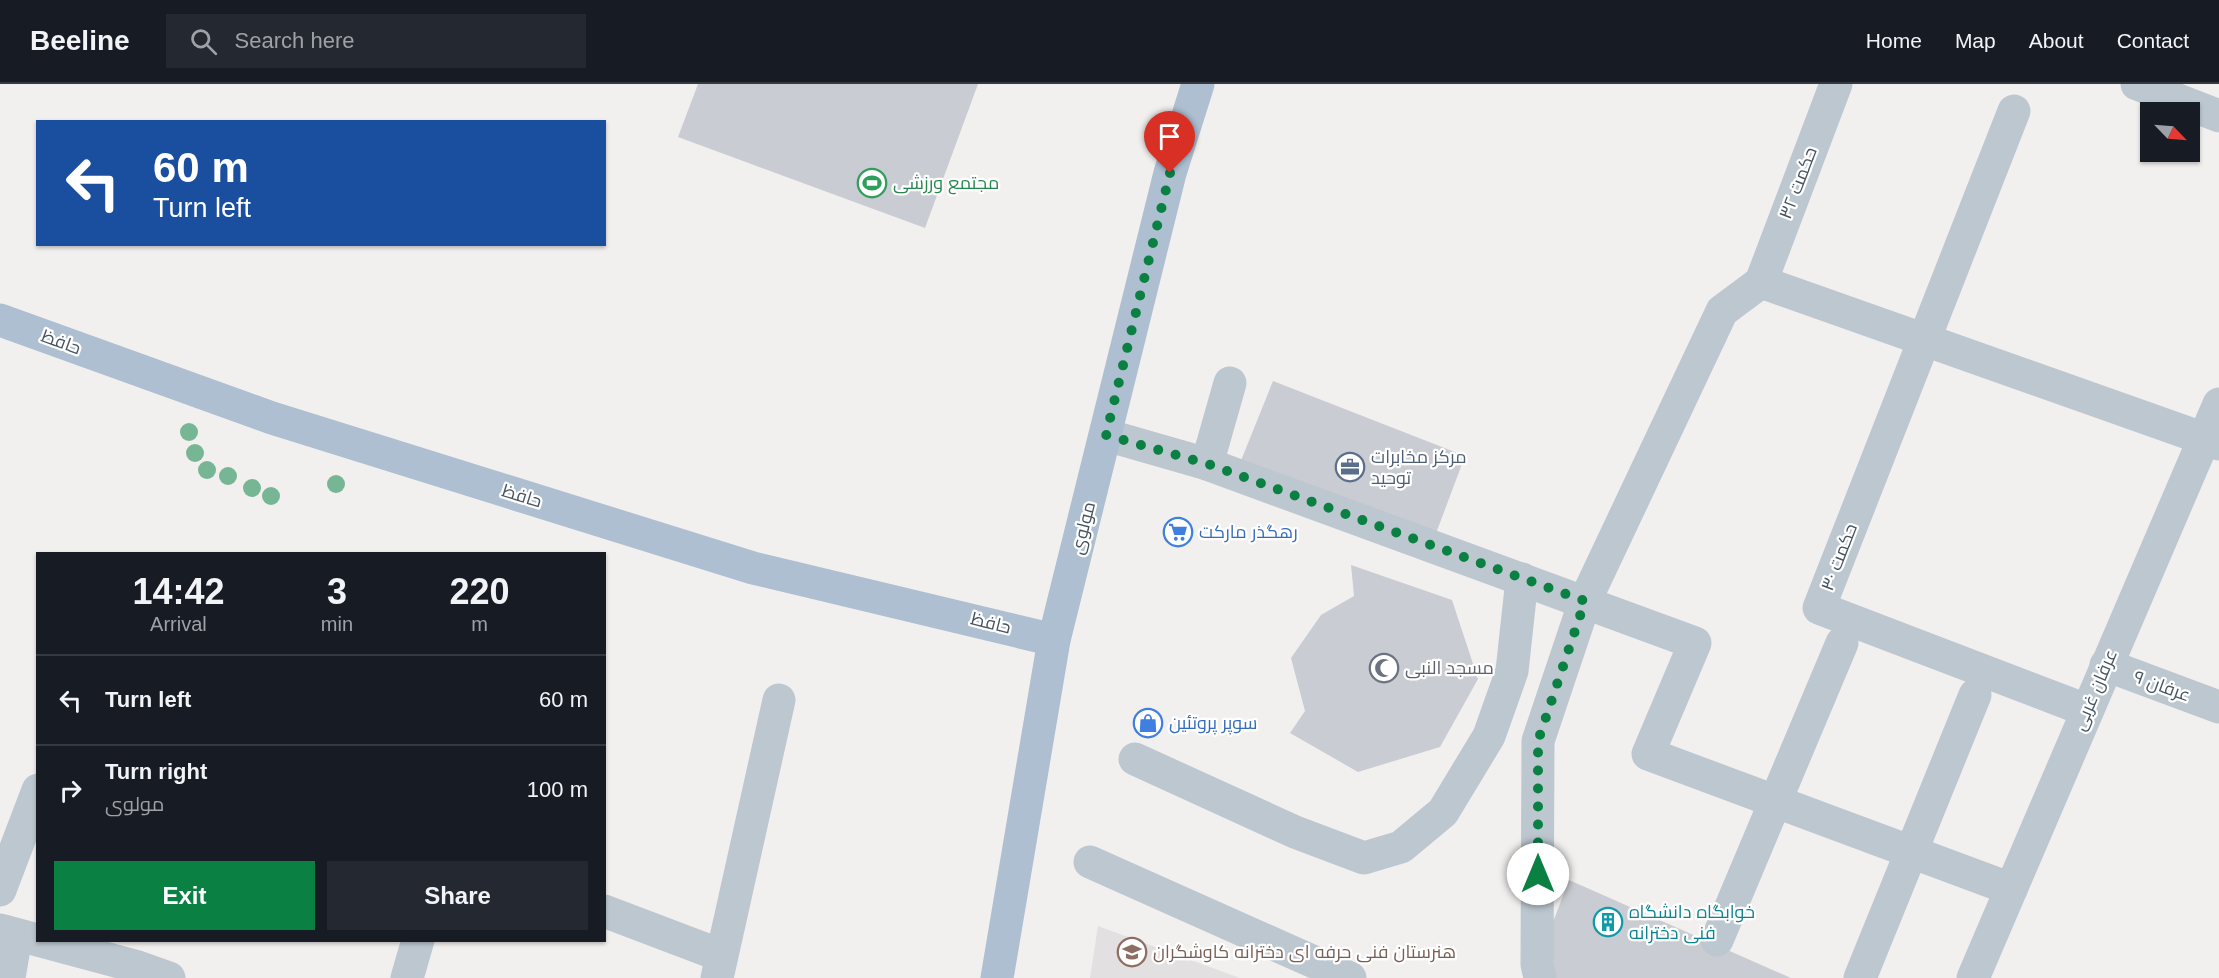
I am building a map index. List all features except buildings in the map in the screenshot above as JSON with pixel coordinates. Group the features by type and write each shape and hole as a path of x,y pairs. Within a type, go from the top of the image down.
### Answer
{"main road":[{"name":"مولوی","path":"997,978 1054,640 1170,173 1198,84"},
{"name":"حافظ","path":"0,320 272,418 753,568 1054,640"}],"street":[{"name":"حکمت ۳۲","path":"1761,282 1836,84"},
{"path":"2137,84 2219,116"},
{"path":"1924,340 2014,111"},
{"path":"1540,978 1537,964 1538,741 1585,601 1722,311 1761,282 2211,441"},
{"name":"حکمت ۳۰","path":"1924,340 1819,608 2086,710"},
{"path":"1208,464 1230,383"},
{"name":"عرفان غربی","path":"1973,978 2086,710 2211,441 2219,404"},
{"path":"1106,435 1208,464 1695,643 1653,741 1778,795 2014,882"},
{"path":"1135,759 1295,832 1364,858 1401,847 1443,812 1489,736 1512,671 1522,579"},
{"path":"1717,940 1842,643"},
{"name":"عرفان ۹","path":"2106,665 2219,707"},
{"path":"1860,978 1975,695"},
{"path":"606,911 718,967 779,700"},
{"path":"0,890 36,795"},
{"path":"1090,862 1350,978"},
{"path":"9,978 8,933 36,937"},
{"path":"66,942 143,954 169,978"},
{"path":"406,978 417,942"}],"shaded area":[{"name":"هنرستان فنی حرفه ای دخترانه کاوشگران","path":"1098,926 1240,978 1090,978"}],"place":[{"name":"مجتمع ورزشی","path":"872,183"},
{"name":"مرکز مخابرات توحید","path":"1350,467"},
{"name":"رهگذر مارکت","path":"1178,532"},
{"name":"مسجد النبی","path":"1384,668"},
{"name":"سوپر پروتئین","path":"1148,723"},
{"name":"خوابگاه دانشگاه فنی دخترانه","path":"1608,922"},
{"name":"هنرستان فنی حرفه ای دخترانه کاوشگران","path":"1132,952"}],"route":[{"path":"1170,173 1106,435 1208,464 1585,601 1538,741 1538,874"}]}
